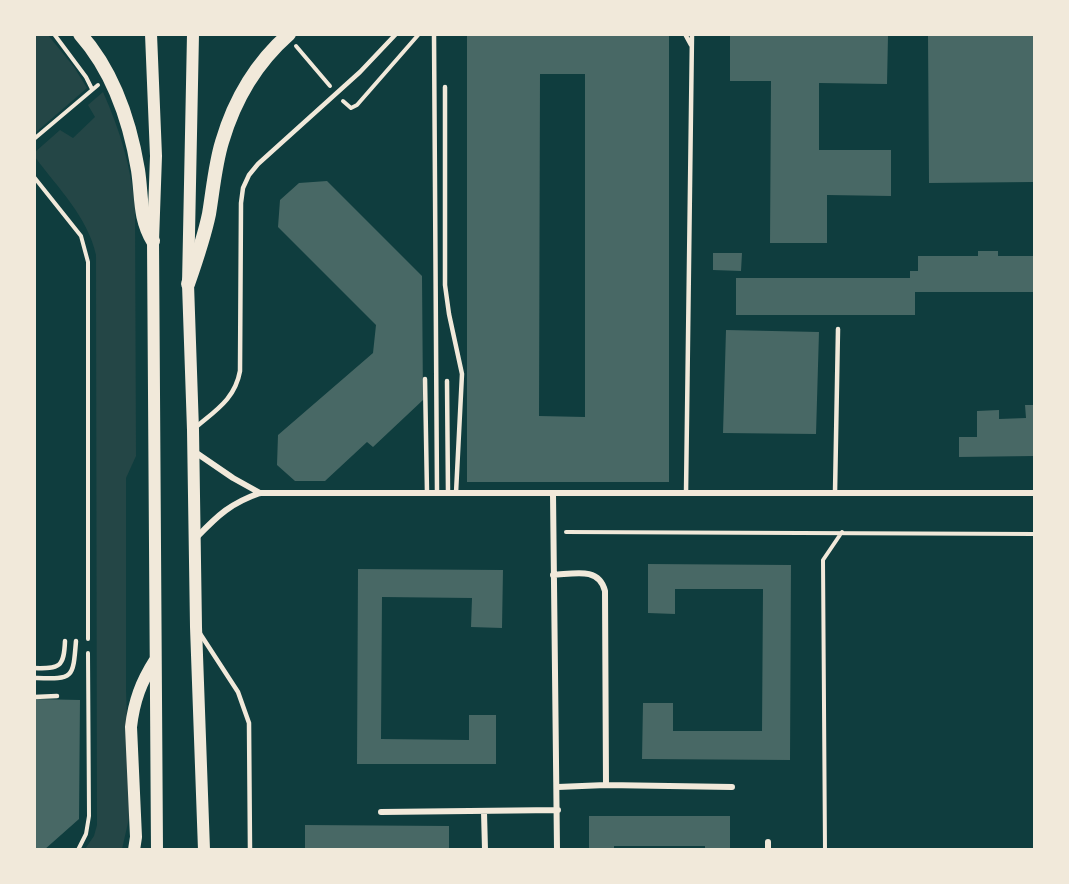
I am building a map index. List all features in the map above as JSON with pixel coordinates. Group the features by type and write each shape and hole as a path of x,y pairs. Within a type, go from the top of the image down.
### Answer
{"main road":[{"path":"80,34 96,56 123,108 132,137 143,219 153,241"},
{"path":"151,34 156,156 153,241 157,849"},
{"path":"193,34 188,284 204,849"},
{"path":"188,284 202,240 221,144 233,111 267,56 288,35"},
{"path":"134,849 136,837 131,727 142,680 156,659"}],"street":[{"path":"194,451 233,478 260,493"},
{"path":"196,538 221,512 242,499 260,493 1035,494"},
{"path":"553,494 557,849"},
{"path":"553,575 586,572 593,574 603,584 605,591 606,785"},
{"path":"558,787 732,786"},
{"path":"381,812 558,810"},
{"path":"484,812 485,849"},
{"path":"768,842 768,849"}],"lane":[{"path":"193,430 230,398 238,381 240,371 240,217 243,188 249,175 396,34"},
{"path":"434,34 437,493"},
{"path":"686,34 691,45"},
{"path":"686,493 692,34"},
{"path":"445,87 445,285 462,374 452,493"},
{"path":"835,494 838,329"},
{"path":"425,379 427,493"},
{"path":"447,381 452,493"},
{"path":"196,627 238,692 247,715 250,849"},
{"path":"34,668 57,667 62,663 65,641"},
{"path":"34,678 61,679 72,673 76,641"},
{"path":"34,697 57,696"}],"path":[{"path":"34,139 92,89 86,77 54,34"},
{"path":"288,35 336,93 348,106 354,107 419,34"},
{"path":"34,177 81,236 88,261 89,816 86,834 78,849"},
{"path":"553,532 1035,534"},
{"path":"825,849 823,560 843,532"}],"shaded area":[{"path":"35,34 48,35 74,67 87,88 35,133"},
{"path":"103,92 124,149 135,208 136,456 126,478 126,689 130,814 122,849 85,849 94,836 97,825 96,255 79,215 35,157 35,152 60,130 73,138 95,117 88,105"}],"building":[{"path":"467,34 669,34 669,482 467,482","holes":["540,74 585,74 585,417 539,416"]},
{"path":"1034,34 1034,182 929,183 928,36"},
{"path":"730,35 888,36 887,84 819,83 819,150 891,150 891,196 827,195 827,243 770,243 771,81 730,81"},
{"path":"327,181 422,276 423,400 373,447 367,442 325,481 295,481 277,465 278,435 373,353 376,325 278,227 280,200 299,183"},
{"path":"978,251 998,251 998,256 1034,256 1034,292 915,292 915,315 736,315 736,278 910,278 910,271 918,271 918,256 978,256"},
{"path":"713,253 742,253 741,271 713,270"},
{"path":"726,330 819,332 816,434 723,433"},
{"path":"1025,405 1034,405 1034,456 959,457 959,437 977,437 977,411 999,410 999,419 1026,418"},
{"path":"648,564 791,565 790,760 642,759 643,703 673,703 673,731 762,731 763,589 675,589 675,614 648,613"},
{"path":"358,569 503,570 502,628 471,627 472,598 382,597 381,739 469,740 469,715 496,715 496,764 357,764"},
{"path":"34,699 80,700 79,819 44,850 34,850"},
{"path":"589,816 730,816 730,850 705,850 705,846 614,846 614,850 589,850"},
{"path":"305,825 449,826 449,850 305,850"}]}
